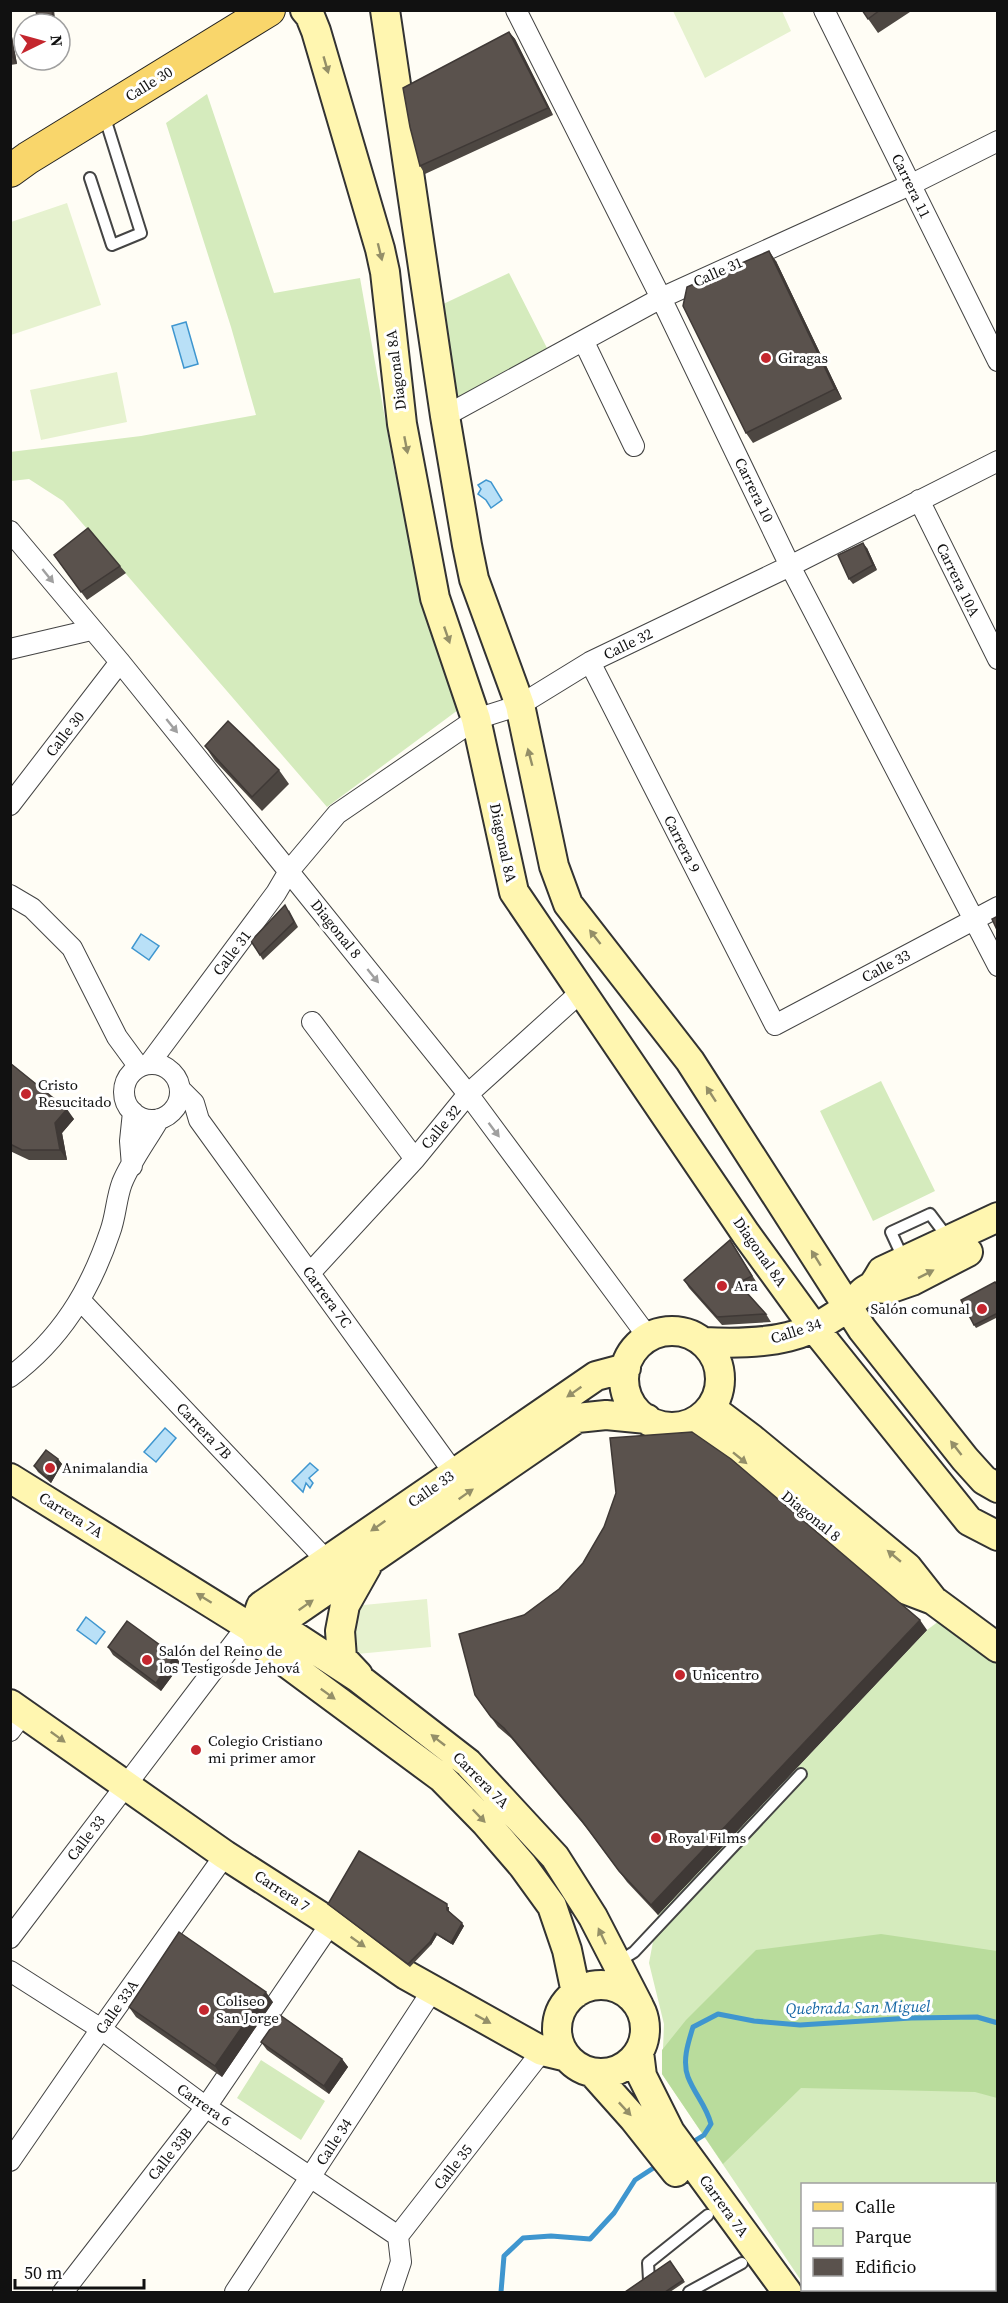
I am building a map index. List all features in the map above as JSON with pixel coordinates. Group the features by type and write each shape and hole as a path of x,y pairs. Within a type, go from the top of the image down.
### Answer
{"main road":[{"name":"Calle 30","path":"16,165 269,10"}],"street":[{"name":"Diagonal 8A","path":"305,10 316,31 380,249 385,272 402,424 435,598 476,719 514,892 746,1234 815,1329 969,1521 998,1536"},
{"path":"385,10 446,416 474,579 520,705 554,866 568,904 690,1061 862,1329 965,1459 984,1480 998,1488"},
{"name":"Carrera 10","path":"516,10 662,298 790,566 972,920 998,966"},
{"name":"Carrera 11","path":"824,10 998,361"},
{"name":"Calle 31","path":"446,416 662,298 910,185 998,141"},
{"path":"584,342 634,446"},
{"name":"Calle 32","path":"289,871 337,814 476,719 520,705 590,662 790,566 998,461"},
{"name":"Carrera 10A","path":"919,500 998,659"},
{"name":"Diagonal 8","path":"10,531 120,662 468,1094 648,1337"},
{"path":"10,649 92,630"},
{"name":"Calle 30","path":"10,805 120,662"},
{"name":"Carrera 9","path":"590,662 775,1025"},
{"name":"Calle 31","path":"144,1065 172,1034 276,893 289,871"},
{"path":"10,895 33,908 72,948 117,1037 144,1065"},
{"name":"Calle 33","path":"775,1025 998,907"},
{"name":"Calle 32","path":"310,1273 415,1159 468,1094 582,991"},
{"path":"312,1022 415,1159"},
{"path":"10,1377 46,1347 81,1301 111,1230 122,1184 166,1115 177,1104 172,1034"},
{"path":"117,1037 124,1090 128,1106 133,1112 140,1118 166,1115 199,1120"},
{"path":"124,1090 126,1081 132,1073 144,1065 159,1065 176,1081"},
{"name":"Carrera 7C","path":"176,1081 194,1103 199,1120 454,1473"},
{"path":"132,1166 130,1141 133,1112"},
{"name":"Calle 34","path":"704,1342 746,1344 779,1339 815,1329 848,1307 864,1290 870,1288 882,1271 998,1217"},
{"path":"870,1288 889,1289 912,1281 998,1238"},
{"name":"Carrera 7B","path":"81,1301 327,1561"},
{"path":"677,1331 691,1334 704,1342 711,1350 719,1369 719,1389 703,1415 681,1426 668,1427 646,1419 633,1406 624,1379 632,1352 648,1337 662,1332 677,1331"},
{"path":"719,1369 746,1344"},
{"name":"Calle 33","path":"253,1629 261,1606 596,1376 626,1368"},
{"name":"Calle 33","path":"10,1938 237,1639 253,1629 286,1618 576,1418 606,1415 646,1419"},
{"name":"Diagonal 8","path":"703,1415 896,1586 933,1600 998,1648"},
{"name":"Carrera 7A","path":"10,1478 253,1629 285,1630 366,1683 468,1763 555,1857 593,1917 615,1964 639,2006"},
{"path":"366,1683 342,1658 340,1631 345,1605 371,1559"},
{"name":"Carrera 7A","path":"253,1629 261,1644 442,1778 486,1822 523,1866 552,1906 567,1950 576,1993"},
{"name":"Carrera 7","path":"15,1716 128,1785 225,1855 432,1991 555,2054"},
{"name":"Calle 33A","path":"10,2162 225,1855"},
{"name":"Calle 33B","path":"63,2292 206,2107 331,1923"},
{"name":"Carrera 6","path":"10,1971 101,2029 206,2107 398,2236"},
{"path":"594,1986 616,1988 630,1996 639,2006 643,2015 645,2034 639,2052 632,2061 614,2072 593,2073 583,2070 555,2054 559,2041 557,2024 564,2006 576,1993 594,1986"},
{"name":"Calle 34","path":"235,2292 432,1991"},
{"name":"Carrera 7A","path":"639,2052 642,2076 663,2138"},
{"name":"Calle 35","path":"398,2236 555,2054"},
{"name":"Carrera 7A","path":"593,2073 663,2138 690,2175 787,2292"},
{"name":"Carrera 7A","path":"690,2175 708,2215 763,2292"},
{"path":"391,2292 395,2286 401,2262 398,2236"}],"lane":[{"path":"90,178 112,245 141,234 104,112"},
{"path":"615,1964 634,1952 801,1774"},
{"path":"649,2280 648,2263 708,2215"},
{"path":"689,2292 742,2263"}],"green space":[{"path":"673,11 782,11 791,31 705,78"},
{"path":"207,94 274,293 360,278 394,469 458,710 327,807 63,501 29,479 11,481 10,452 141,436 256,415 231,327 166,123"},
{"path":"67,203 101,305 11,335 11,222"},
{"path":"509,273 548,350 458,397 439,306"},
{"path":"117,372 127,422 41,440 30,390"},
{"path":"881,1081 935,1191 873,1221 820,1111"},
{"path":"427,1599 431,1647 357,1654 353,1606"},
{"path":"955,1609 997,1642 998,2190 996,2193 996,2183 801,2183 801,2281 662,2074 664,2024 649,1963 658,1915 927,1630"},
{"path":"881,1934 997,1951 997,2098 975,2092 801,2088 723,2164 662,2074 662,2050 686,2020 756,1950"},
{"path":"261,2060 325,2101 301,2140 237,2098"},
{"path":"809,2291 906,2291 905,2292"}],"water":[{"path":"186,322 198,364 184,368 172,326"},
{"path":"486,480 491,482 502,500 491,508 478,494 481,489 478,485"},
{"path":"141,934 159,946 149,960 132,948"},
{"path":"165,1428 176,1438 156,1462 144,1452"},
{"path":"310,1463 318,1470 309,1478 313,1483 310,1488 306,1483 303,1492 292,1481"},
{"path":"86,1617 105,1632 96,1644 77,1630"}],"building":[{"path":"36,10 52,10 52,12 36,12"},
{"path":"862,10 880,10 868,19"},
{"path":"509,32 548,108 420,166 403,88"},
{"name":"Giragas","path":"769,251 835,389 746,433 683,306 687,287"},
{"path":"88,528 120,566 81,592 54,555"},
{"path":"863,543 873,565 849,579 838,555"},
{"path":"228,721 279,770 252,797 205,746"},
{"path":"285,905 294,922 260,955 251,941"},
{"path":"998,916 998,932 992,919"},
{"name":"Cristo Resucitado","path":"10,1063 67,1109 55,1123 60,1150 22,1150 10,1144"},
{"name":"Ara","path":"730,1240 752,1276 738,1283 766,1314 717,1317 684,1280"},
{"name":"Salón comunal","path":"995,1282 998,1286 998,1313 974,1325 961,1300"},
{"name":"Unicentro","path":"692,1432 731,1459 920,1620 651,1905 619,1871 582,1821 504,1728 491,1717 475,1695 459,1634 524,1615 559,1589 583,1563 604,1527 616,1493 610,1438"},
{"path":"46,1450 58,1459 47,1478 34,1466"},
{"name":"Salón del Reino de los Testigosde Jehová","path":"127,1621 175,1656 156,1683 108,1647"},
{"path":"359,1851 447,1904 447,1910 462,1923 451,1943 435,1933 430,1942 408,1964 328,1904"},
{"name":"Coliseo San Jorge","path":"179,1932 266,1992 215,2066 129,2007"},
{"path":"280,2015 342,2059 324,2086 261,2042"},
{"path":"998,2229 998,2292 935,2292 996,2291 996,2230"},
{"path":"670,2261 683,2280 665,2292 625,2292"}],"waterway":[{"name":"Quebrada San Miguel","path":"688,2145 704,2135 711,2124 686,2071 688,2046 693,2027 718,2014 754,2021 800,2025 911,2018 977,2017 998,2023"},
{"name":"Quebrada San Miguel","path":"501,2292 504,2256 523,2238 551,2236 590,2239 614,2213 635,2180 658,2165"}],"place":[{"name":"Giragas","path":"766,358"},
{"name":"Cristo Resucitado","path":"26,1094"},
{"name":"Ara","path":"722,1286"},
{"name":"Salón comunal","path":"982,1309"},
{"name":"Animalandia","path":"50,1468"},
{"name":"Salón del Reino de los Testigosde Jehová","path":"147,1660"},
{"name":"Unicentro","path":"680,1675"},
{"name":"Colegio Cristiano mi primer amor","path":"196,1750"},
{"name":"Royal Films","path":"656,1838"},
{"name":"Coliseo San Jorge","path":"204,2010"}]}
